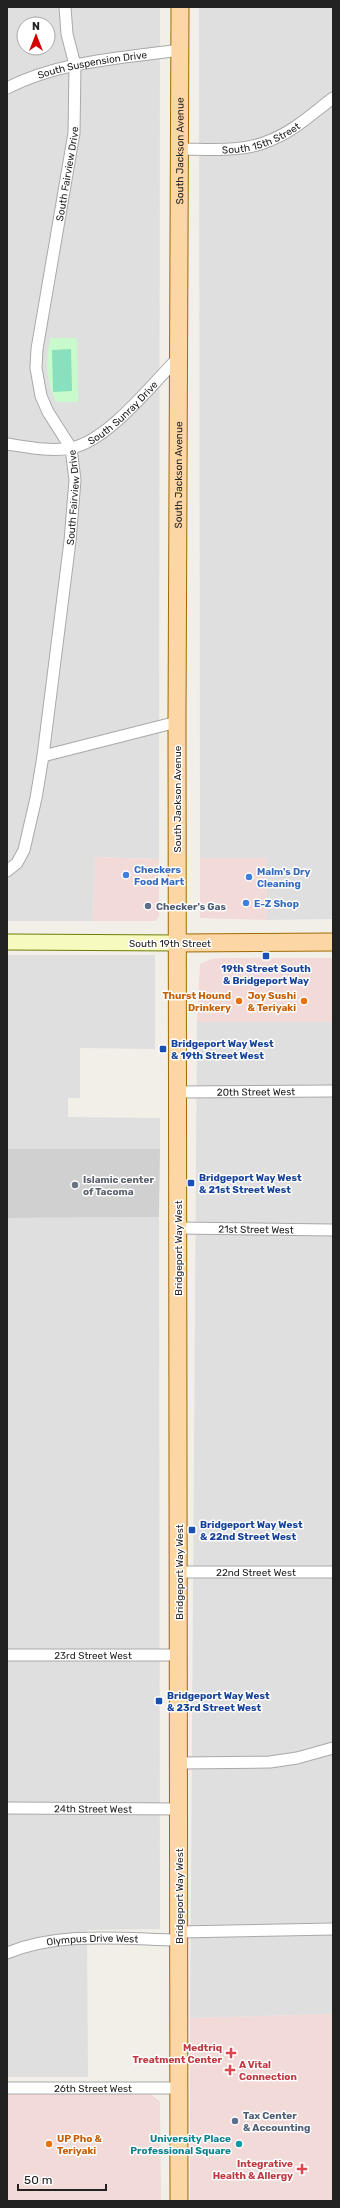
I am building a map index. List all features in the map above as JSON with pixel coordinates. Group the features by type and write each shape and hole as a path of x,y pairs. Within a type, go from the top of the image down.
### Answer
{"main road":[{"name":"South Jackson Avenue","path":"178,942 177,722 180,7"},
{"name":"South 19th Street","path":"178,942 333,942"},
{"name":"Bridgeport Way West","path":"178,942 180,1763 178,2201"}],"street":[{"name":"South Fairview Drive","path":"7,871 14,866 22,854 28,834 43,756 72,521 75,480 71,448 44,403 38,385 36,364 74,133 75,65 67,34 65,7"},
{"name":"South Suspension Drive","path":"7,88 41,73 75,65 180,50"},
{"name":"South 15th Street","path":"179,149 233,149 266,142 294,128 333,98"},
{"name":"South Sunray Drive","path":"7,444 49,449 71,448 89,441 111,426 179,357"},
{"path":"43,756 177,722"},
{"name":"South 19th Street","path":"7,942 178,942"},
{"name":"20th Street West","path":"178,1092 333,1091"},
{"name":"21st Street West","path":"178,1228 333,1230"},
{"name":"22nd Street West","path":"179,1572 333,1572"},
{"name":"23rd Street West","path":"7,1655 179,1655"},
{"path":"180,1763 270,1762 296,1758 333,1748"},
{"name":"24th Street West","path":"7,1808 179,1809"},
{"name":"Olympus Drive West","path":"7,1953 38,1942 58,1939 179,1936 333,1929"},
{"name":"26th Street West","path":"7,2088 179,2088"}],"shaded area":[{"path":"7,7 160,7 159,859 95,857 93,921 7,921"},
{"path":"199,7 333,7 333,919 267,920 267,858 200,858"},
{"path":"95,857 159,859 159,917 155,921 93,921"},
{"path":"200,858 267,858 267,920 200,918"},
{"path":"7,955 155,955 155,1049 80,1048 80,1098 68,1098 68,1117 160,1118 160,1149 7,1149"},
{"path":"333,958 333,1022 197,1022 200,964 211,959"},
{"path":"197,1022 333,1022 333,2014 190,2018"},
{"path":"7,1149 160,1149 159,1217 7,1218"},
{"path":"159,1217 160,1929 87,1930 88,2077 7,2077 7,1218"},
{"path":"333,2014 333,2201 190,2201 190,2018"},
{"path":"150,2093 160,2102 161,2201 7,2201 7,2094"}],"green space":[{"path":"50,338 77,338 78,402 56,402 52,393 47,370"},
{"path":"71,349 72,391 53,392 52,350"}],"place":[{"name":"Checkers Food Mart","path":"126,875"},
{"name":"Malm's Dry Cleaning","path":"249,877"},
{"name":"E-Z Shop","path":"246,903"},
{"name":"Checker's Gas","path":"148,906"},
{"name":"19th Street South & Bridgeport Way","path":"266,956"},
{"name":"Thurst Hound Drinkery","path":"239,1001"},
{"name":"Joy Sushi & Teriyaki","path":"304,1001"},
{"name":"Bridgeport Way West & 19th Street West","path":"163,1049"},
{"name":"Bridgeport Way West & 21st Street West","path":"191,1183"},
{"name":"Islamic center of Tacoma","path":"75,1185"},
{"name":"Bridgeport Way West & 22nd Street West","path":"192,1530"},
{"name":"Bridgeport Way West & 23rd Street West","path":"159,1701"},
{"name":"Medtriq Treatment Center","path":"231,2053"},
{"name":"A Vital Connection","path":"230,2070"},
{"name":"Tax Center & Accounting","path":"235,2121"},
{"name":"UP Pho & Teriyaki","path":"49,2144"},
{"name":"University Place Professional Square","path":"239,2144"},
{"name":"Integrative Health & Allergy","path":"302,2169"}]}
